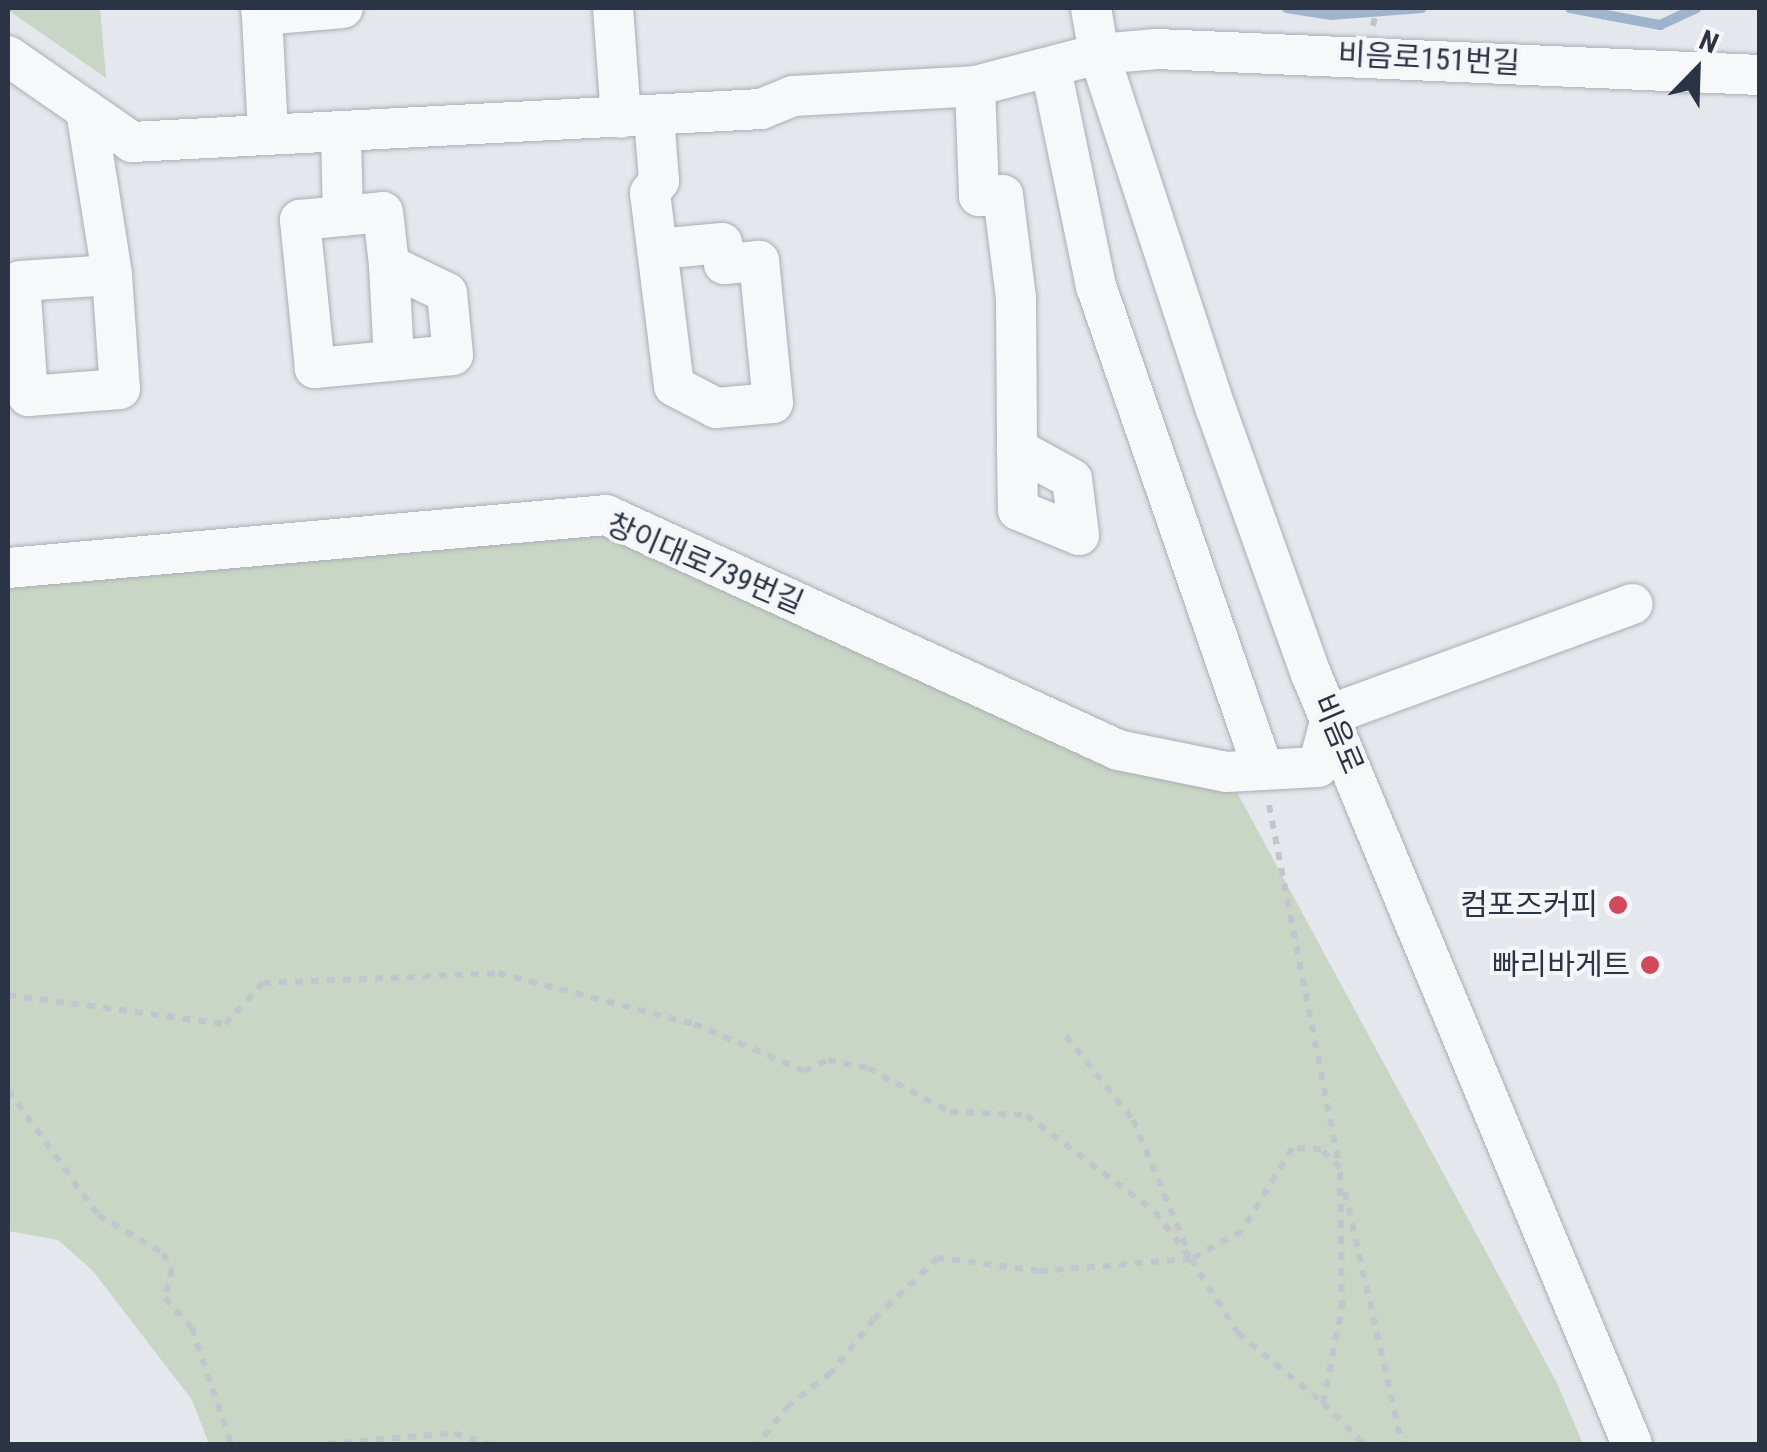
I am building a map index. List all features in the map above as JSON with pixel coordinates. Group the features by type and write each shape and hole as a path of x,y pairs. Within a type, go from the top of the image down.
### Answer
{"street":[{"path":"268,134 261,11 343,8"},
{"path":"613,8 638,118 659,181 650,193 674,386 716,408 773,403 759,261 724,264 722,243 657,249"},
{"name":"비음로","path":"1092,8 1100,54 1216,409 1312,674 1332,714 1632,1444"},
{"name":"비음로151번길","path":"8,56 132,142 268,134 340,135 761,110 794,96 975,86 1100,54 1157,48 1760,75"},
{"path":"1051,69 1096,286 1263,770"},
{"path":"975,86 979,196 1003,195 1016,298 1017,450"},
{"path":"86,110 112,275"},
{"path":"340,135 342,216"},
{"path":"389,266 447,292 453,355 314,368 300,220 383,212 394,360"},
{"name":"창이대로739번길","path":"8,568 606,516 1118,750 1226,772 1318,767 1332,714"},
{"path":"1332,714 1633,604"}],"path":[{"path":"1263,770 1297,973 1402,1444"},
{"path":"8,995 224,1024 263,983 498,973 694,1024 804,1071 828,1060 868,1068 950,1112 1026,1114 1155,1212 1191,1258 1238,1333 1323,1403 1364,1444"},
{"path":"1066,1036 1133,1120 1191,1258"},
{"path":"8,1090 98,1215 162,1253 172,1269 164,1298 192,1328 232,1444"},
{"path":"758,1444 788,1404 831,1373 874,1319 938,1258 1039,1271 1191,1258 1242,1231 1292,1148 1321,1149 1340,1168 1343,1294 1323,1403"},
{"path":"328,1444 454,1434 488,1444"}],"green space":[{"path":"8,8 100,8 106,78 8,10"},
{"path":"606,515 1118,750 1226,772 1557,1383 1583,1444 209,1444 192,1400 93,1271 58,1240 8,1231 8,568"}],"waterway":[{"path":"1287,8 1331,15 1422,8"},
{"path":"1570,8 1660,25 1696,8"}],"place":[{"name":"컴포즈커피","path":"1618,905"},
{"name":"빠리바게트","path":"1650,965"}]}
